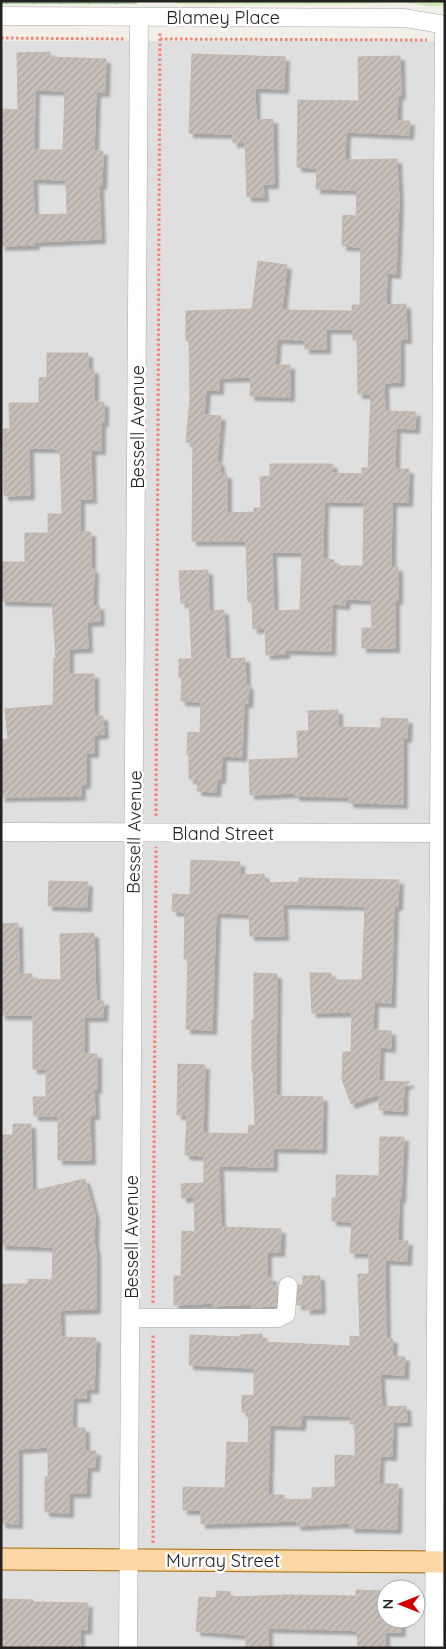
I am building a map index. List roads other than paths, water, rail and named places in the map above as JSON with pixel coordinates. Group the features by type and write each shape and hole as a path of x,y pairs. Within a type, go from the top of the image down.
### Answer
{"main road":[{"name":"Murray Street","path":"1,1559 440,1562"}],"street":[{"name":"Blamey Place","path":"1,16 405,18 445,25"},
{"name":"Bessell Avenue","path":"128,1648 139,17"},
{"path":"434,1648 440,1562 445,25"},
{"name":"Bland Street","path":"1,832 442,834"},
{"path":"130,1318 282,1317 286,1314 288,1307 288,1286"}]}
